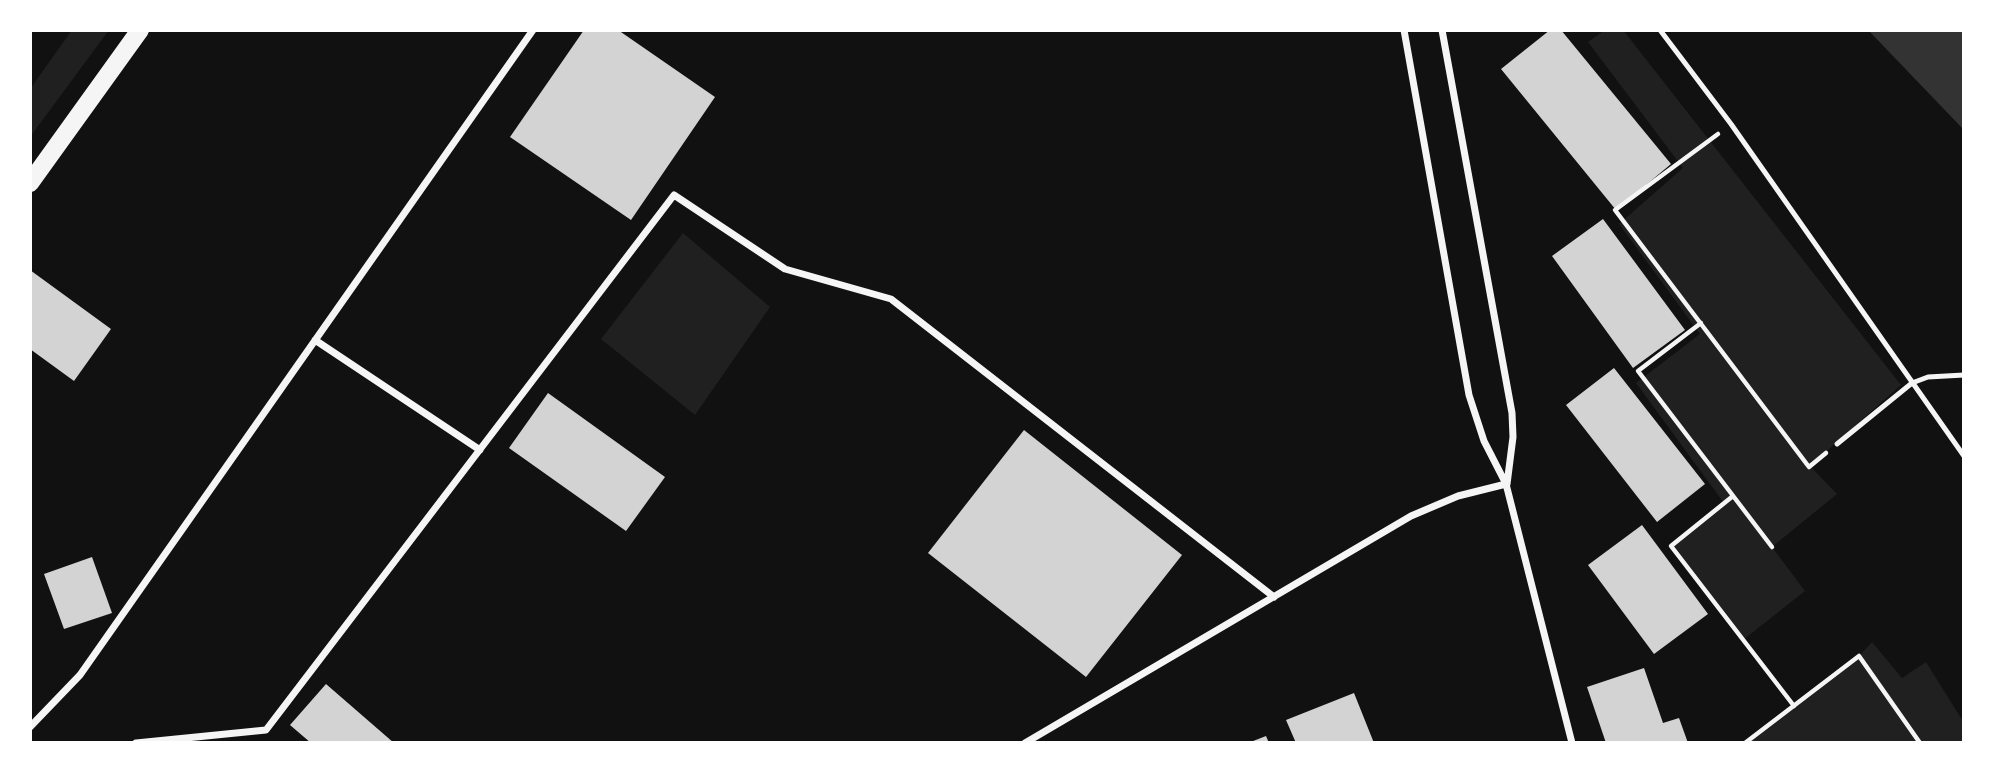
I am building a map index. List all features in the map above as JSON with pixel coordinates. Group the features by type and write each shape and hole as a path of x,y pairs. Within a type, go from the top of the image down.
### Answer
{"main road":[{"path":"30,183 140,30"}],"street":[{"path":"30,727 80,675 533,30"},
{"path":"1404,30 1469,395 1484,441 1506,484 1572,743"},
{"path":"1441,30 1511,413 1513,437 1506,484"},
{"path":"136,743 266,730 674,195 785,269 891,299 1274,597"},
{"path":"315,340 480,450"},
{"path":"1025,743 1411,516 1458,496 1506,484"}],"lane":[{"path":"1660,30 1731,124 1964,456"},
{"path":"1837,444 1912,383 1928,377 1964,375"}],"path":[{"path":"1731,124 1615,210 1809,467 1837,444"},
{"path":"1701,323 1637,371 1772,547"},
{"path":"1733,496 1671,546 1794,706"},
{"path":"1745,743 1859,656 1920,743"}],"shaded area":[{"path":"72,30 109,30 30,137 30,89"},
{"path":"1605,30 1623,30 1901,385 1810,466 1837,494 1772,547 1805,591 1743,640 1671,546 1724,503 1636,383 1700,334 1619,224 1683,168 1588,42"},
{"path":"1868,30 1964,30 1964,130"},
{"path":"683,233 770,307 695,415 601,339"},
{"path":"1872,642 1902,678 1926,662 1964,723 1964,743 1745,743 1859,656"}],"building":[{"path":"584,30 618,30 715,97 631,220 510,137"},
{"path":"1550,30 1561,30 1671,164 1616,210 1501,69"},
{"path":"1603,219 1685,330 1633,368 1552,256"},
{"path":"30,270 111,329 74,381 30,349"},
{"path":"1614,368 1705,484 1657,522 1566,405"},
{"path":"548,393 665,477 626,531 509,448"},
{"path":"1024,430 1182,555 1086,677 928,553"},
{"path":"1642,525 1708,614 1654,654 1588,565"},
{"path":"92,557 112,613 64,629 44,574"},
{"path":"1644,668 1663,723 1679,718 1688,743 1606,743 1587,687"},
{"path":"326,684 394,743 311,743 290,725"},
{"path":"1354,693 1374,743 1296,743 1286,720"},
{"path":"1266,736 1269,743 1248,743"}]}
